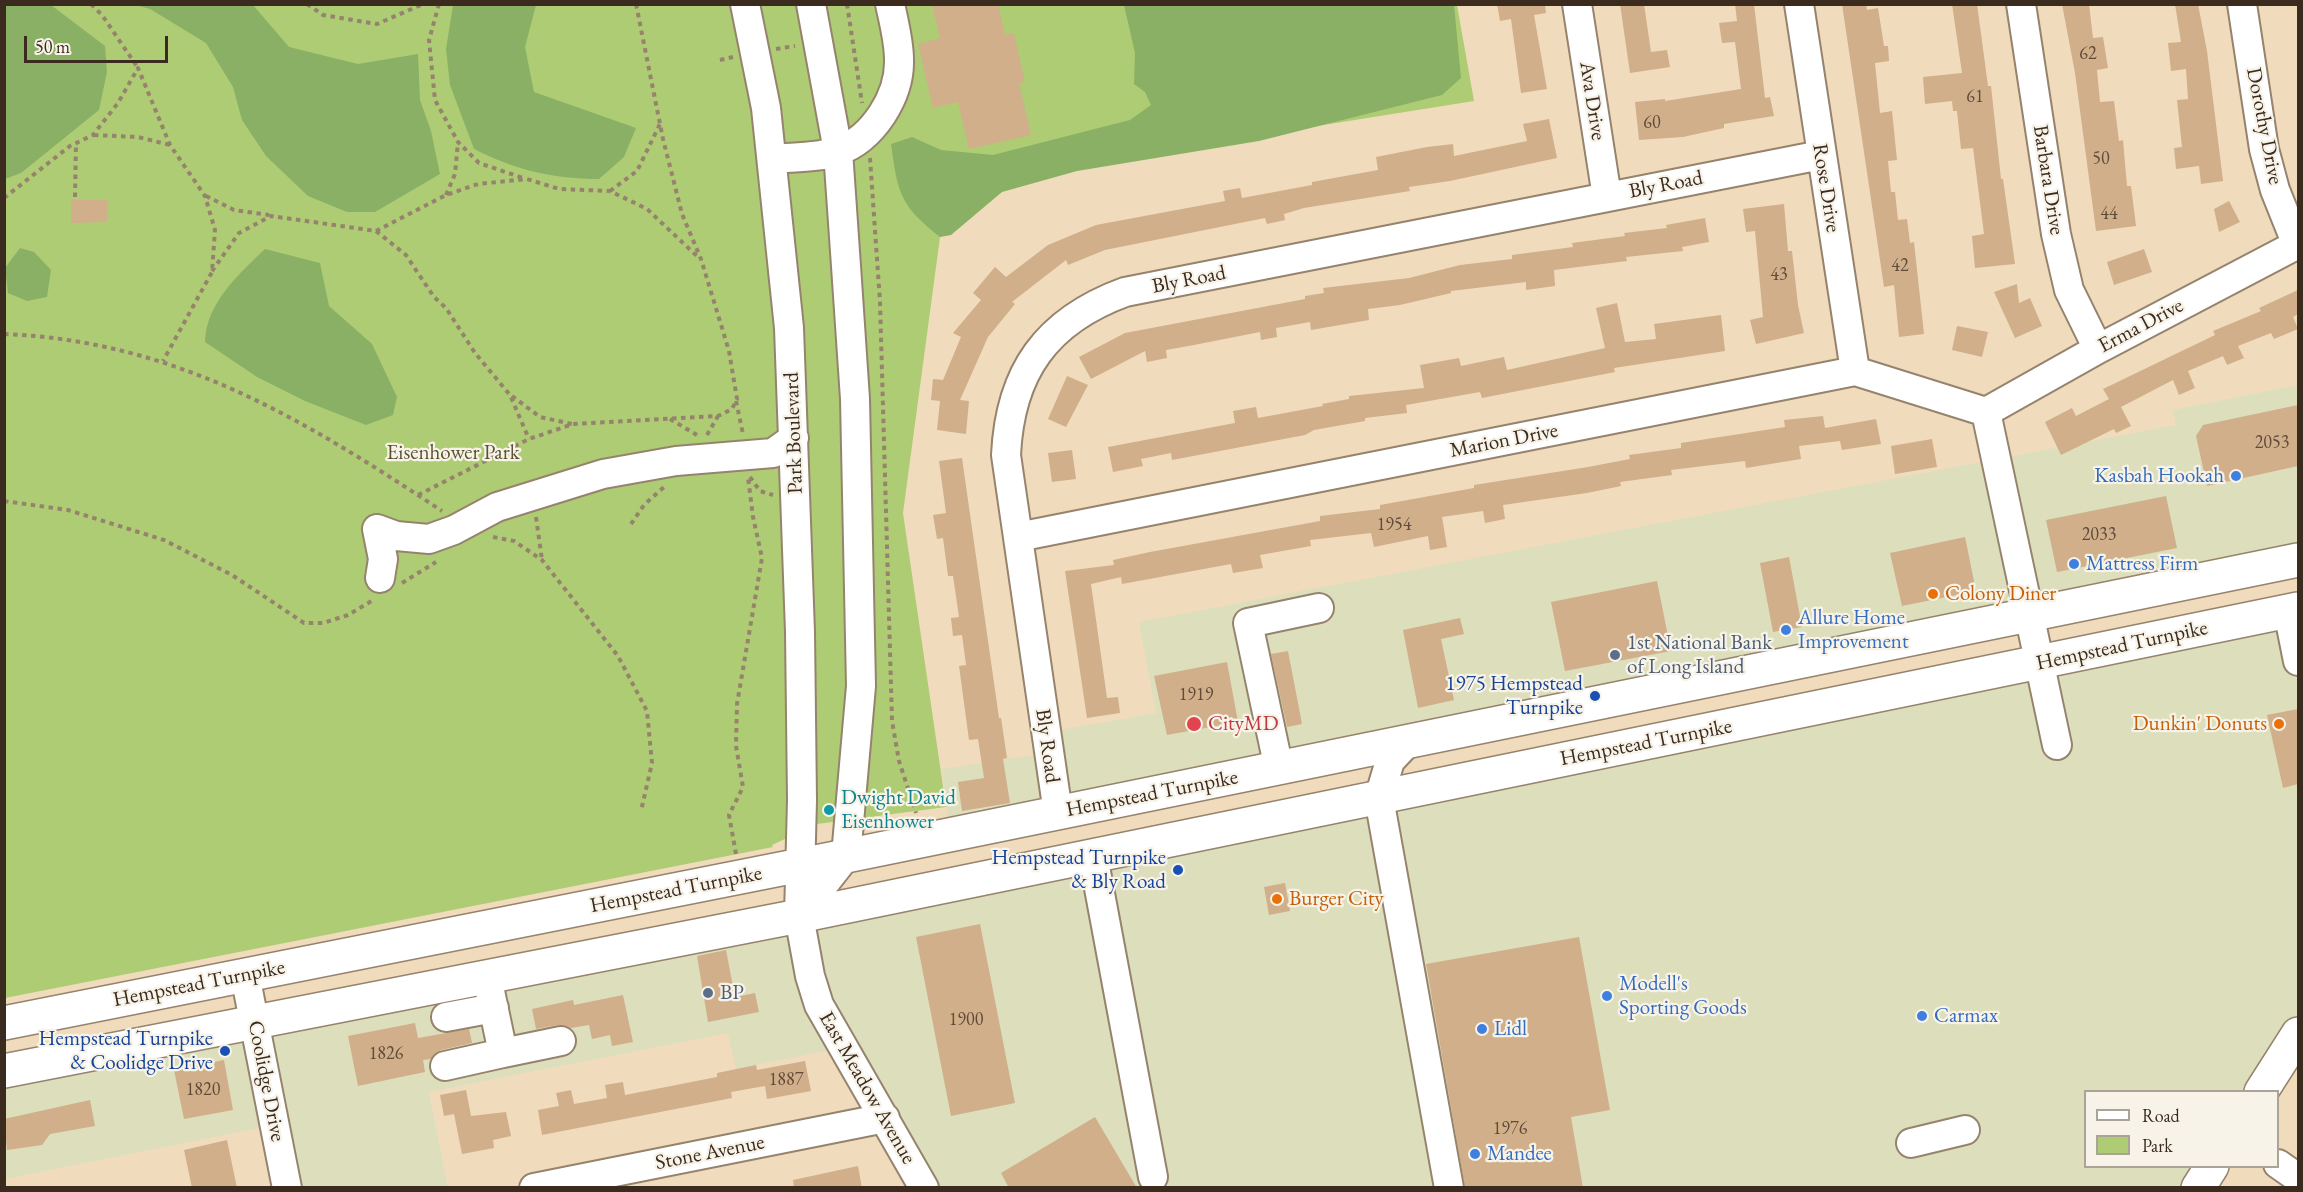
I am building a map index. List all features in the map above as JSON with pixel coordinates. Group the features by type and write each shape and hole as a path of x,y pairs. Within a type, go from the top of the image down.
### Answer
{"main road":[{"name":"Hempstead Turnpike","path":"4,1023 1279,769 2031,617 2298,560"},
{"name":"Hempstead Turnpike","path":"4,1071 799,916 2293,610"},
{"path":"2262,1090 2298,1034"},
{"path":"2198,1188 2211,1168"}],"street":[{"name":"Park Boulevard","path":"745,4 766,108 773,159 789,328 800,632 801,865"},
{"path":"799,916 846,856 861,686 861,584 855,399 838,151 811,4"},
{"path":"773,159 838,151 866,133 893,94 898,74 898,43 890,4"},
{"name":"Ava Drive","path":"1577,4 1607,197"},
{"name":"Rose Drive","path":"1799,4 1855,371"},
{"name":"Barbara Drive","path":"2021,4 2056,234 2069,290 2098,349"},
{"name":"Dorothy Drive","path":"2242,4 2264,149 2275,190 2298,244"},
{"name":"Bly Road","path":"1058,813 1006,455 1008,421 1015,396 1033,359 1054,333 1077,314 1098,302 1125,292 1821,155"},
{"name":"Erma Drive","path":"1986,412 2098,349 2298,244"},
{"name":"Marion Drive","path":"1018,537 1855,371 1986,412"},
{"path":"1986,412 2057,745"},
{"path":"380,578 383,559 377,529 396,536 429,539 450,521 603,474 676,461 773,453 794,438"},
{"path":"1279,769 1248,623 1319,608"},
{"path":"2293,610 2298,661"},
{"path":"1407,743 1390,761 1379,798 1449,1188"},
{"path":"1093,856 1153,1177"},
{"name":"East Meadow Avenue","path":"801,865 799,916 810,976 819,1005 841,1047 885,1118 924,1188"},
{"name":"Coolidge Drive","path":"245,975 287,1188"},
{"path":"487,976 503,1053"},
{"path":"446,1017 494,1008"},
{"path":"445,1066 561,1041"},
{"name":"Stone Avenue","path":"534,1188 885,1118"},
{"path":"1911,1143 1965,1130"},
{"path":"2279,1165 2298,1178"}],"path":[{"path":"91,4 102,15 138,68 170,145 205,196 215,230 212,272"},
{"path":"307,4 323,15 377,24 423,4"},
{"path":"439,4 429,40 435,100 458,142 479,163 559,189 610,191 647,209 701,260"},
{"path":"636,4 660,124 682,214 701,260 729,351 745,455"},
{"path":"847,4 872,177 880,302 892,721 899,761 916,813"},
{"path":"766,51 806,44"},
{"path":"4,198 75,144 93,135 118,103 138,68"},
{"path":"610,191 637,171 660,124"},
{"path":"93,135 138,137 170,145"},
{"path":"446,195 456,174 458,142"},
{"path":"75,144 75,197"},
{"path":"376,231 446,195 478,184 527,179"},
{"path":"205,196 234,210 376,231 406,255 434,297 446,308 475,353 510,395 540,417 573,424 718,416 732,409 736,401"},
{"path":"163,361 212,272 239,233 271,216"},
{"path":"4,334 103,345 163,361 283,411 418,495 450,521"},
{"path":"510,395 529,440"},
{"path":"670,419 704,439 718,416"},
{"path":"418,495 529,440 573,424"},
{"path":"737,858 729,815 743,787 736,746 737,704 762,558 747,474 760,491 781,497"},
{"path":"631,524 644,505 671,484"},
{"path":"652,490 663,488"},
{"path":"526,518 546,512"},
{"path":"535,514 542,561"}],"shaded area":[{"path":"2298,385 2298,555 949,831 942,769 1064,750 1060,730 1156,713 1139,622 2176,425 2173,410"},
{"path":"2298,608 2298,1034 2262,1090 2084,1090 2084,1168 2211,1168 2198,1187 924,1187 841,1048 736,1069 728,1033 429,1092 448,1187 286,1187 274,1125 5,1179 5,1073"}],"green space":[{"path":"5,4 51,5 105,46 107,72 99,110 21,173 5,179"},
{"name":"Eisenhower Park","path":"5,5 1457,5 1474,101 947,185 903,513 946,807 817,824 772,845 773,847 5,998"},
{"path":"136,5 253,5 289,47 358,64 418,54 420,100 431,131 440,174 375,212 347,212 308,196 266,156 242,120 233,87 206,43 150,9"},
{"path":"453,5 536,5 525,47 534,92 636,128 624,157 599,179 582,179 520,168 474,149 450,85 446,49"},
{"path":"1124,5 1454,5 1461,78 1442,95 1259,141 1077,171 1002,192 951,235 940,237 916,216 899,187 891,144 912,137 941,150 993,155 1130,120 1151,105 1145,92 1134,84 1135,53"},
{"path":"20,248 34,252 51,270 47,297 27,301 8,293 5,268"},
{"path":"265,249 320,263 329,306 372,344 397,397 393,415 366,425 305,401 257,377 205,342 211,315 218,302 235,279"}],"building":[{"path":"932,4 998,4 1005,35 1014,33 1025,82 1019,83 1031,135 969,149 958,102 933,108 918,44 940,38"},
{"path":"1497,4 1545,4 1546,13 1534,15 1547,89 1521,93 1511,19 1500,21"},
{"path":"1620,4 1644,4 1651,52 1667,50 1670,67 1630,73"},
{"path":"1735,4 1754,4 1765,98 1770,97 1774,116 1724,124 1724,128 1683,137 1639,140 1635,102 1665,99 1665,101 1741,89 1735,42 1722,43 1719,23 1737,21"},
{"path":"1842,4 1866,4 1867,10 1878,8 1884,46 1888,46 1889,61 1875,63 1880,113 1892,111 1897,160 1888,161 1891,192 1895,192 1898,220 1907,219 1910,243 1914,242 1924,334 1899,337 1894,285 1884,287"},
{"path":"1952,4 1977,4 1988,86 1991,86 2001,179 2003,179 2015,264 1975,268 1972,236 1984,234 1973,148 1961,149 1957,111 1953,111 1952,101 1925,104 1923,77 1962,73"},
{"path":"2062,4 2089,4 2093,38 2103,37 2108,68 2097,70 2100,102 2114,101 2119,141 2123,140 2127,186 2131,186 2136,226 2096,231 2075,73"},
{"path":"2175,4 2198,4 2207,51 2223,181 2201,184 2199,166 2176,169 2174,148 2182,147 2177,100 2188,99 2186,69 2171,71 2168,43 2181,42"},
{"path":"1549,119 1557,158 1450,181 1409,187 1410,191 1304,208 1284,214 1285,220 1267,224 1265,218 1105,250 1068,265 1066,260 1012,302 1015,304 988,337 960,400 969,401 966,434 937,430 940,401 931,400 933,379 943,380 961,337 953,333 981,300 973,293 995,267 1006,277 1048,245 1096,225 1225,201 1223,191 1240,188 1242,198 1312,185 1312,182 1378,170 1376,157 1427,147 1453,144 1454,156 1527,141 1523,124"},
{"path":"71,200 107,200 107,222 71,223"},
{"path":"2229,201 2240,222 2219,232 2214,209"},
{"path":"1784,204 1788,251 1792,251 1798,305 1804,333 1756,344 1750,320 1763,317 1755,231 1746,232 1743,209"},
{"path":"1705,218 1709,242 1682,247 1683,251 1626,257 1627,261 1554,270 1555,286 1526,290 1526,282 1451,291 1451,293 1400,305 1368,309 1369,320 1311,330 1310,322 1276,328 1277,337 1261,340 1260,332 1166,350 1167,358 1147,362 1145,351 1091,379 1079,357 1125,333 1305,299 1305,296 1324,293 1323,288 1409,278 1460,265 1512,259 1512,255 1573,247 1572,243 1625,236 1624,233 1667,228 1666,225"},
{"path":"2144,249 2152,272 2114,285 2107,262"},
{"path":"2017,284 2019,303 2030,298 2042,326 2015,338 1994,292"},
{"path":"2298,290 2298,314 2293,317 2298,329 2274,339 2271,333 2238,346 2244,358 2227,365 2223,356 2188,371 2195,388 2179,395 2173,380 2121,407 2131,426 2116,433 2114,429 2061,455 2045,422 2072,408 2076,416 2109,399 2103,389 2215,335 2213,331 2261,311 2259,308"},
{"path":"1617,303 1625,342 1656,339 1654,324 1721,315 1725,351 1614,368 1615,372 1482,398 1480,392 1406,405 1407,413 1365,418 1365,421 1314,430 1305,435 1172,460 1171,453 1141,459 1143,466 1113,472 1108,447 1235,423 1233,411 1256,407 1258,418 1323,406 1322,404 1349,399 1349,396 1424,388 1420,365 1459,358 1461,366 1504,357 1507,370 1605,348 1596,308"},
{"path":"1957,326 1988,332 1982,357 1952,350"},
{"path":"1067,376 1088,385 1066,427 1048,419"},
{"path":"2298,405 2298,466 2207,486 2196,436 2203,425"},
{"path":"1823,416 1825,428 1876,419 1881,444 1842,450 1840,441 1799,446 1801,459 1746,468 1745,461 1671,470 1672,475 1620,482 1621,486 1503,505 1505,519 1485,523 1483,511 1442,517 1447,547 1430,550 1428,536 1374,547 1371,533 1310,540 1311,546 1260,555 1263,568 1233,573 1231,564 1122,584 1121,577 1091,584 1107,698 1118,697 1120,713 1087,718 1065,571 1114,565 1113,560 1320,521 1320,516 1380,509 1380,505 1474,488 1474,485 1630,459 1629,455 1681,448 1681,443 1785,427 1784,420"},
{"path":"1932,439 1937,467 1895,474 1891,446"},
{"path":"1072,450 1076,479 1052,482 1048,453"},
{"path":"962,458 999,718 1001,718 1007,758 1003,759 1010,803 962,811 958,782 984,778 978,739 969,740 959,666 966,665 962,635 953,636 951,618 959,617 953,576 948,576 943,538 937,539 933,515 946,513 939,461"},
{"path":"2166,496 2177,548 2057,572 2046,520"},
{"path":"1965,537 1976,591 1902,606 1890,553"},
{"path":"1789,557 1802,627 1773,632 1760,563"},
{"path":"1657,581 1671,651 1565,671 1551,602"},
{"path":"1460,618 1464,634 1441,639 1454,700 1418,708 1403,630"},
{"path":"1288,651 1302,724 1287,727 1271,654"},
{"path":"1227,662 1238,722 1167,735 1154,676"},
{"path":"2298,709 2298,784 2283,788 2267,715"},
{"name":"Burger City","path":"1285,883 1290,911 1269,915 1264,887"},
{"path":"980,924 1015,1103 951,1116 916,937"},
{"path":"1579,937 1610,1110 1571,1117 1583,1188 1465,1188 1426,964"},
{"path":"726,950 735,997 755,993 759,1012 708,1022 697,956"},
{"path":"623,995 633,1042 612,1046 610,1035 592,1039 589,1025 571,1028 558,1025 536,1029 532,1009 573,1000 574,1005"},
{"path":"415,1023 418,1038 469,1029 472,1043 441,1050 431,1059 423,1060 425,1072 358,1086 348,1036"},
{"path":"224,1060 233,1110 184,1119 174,1070"},
{"path":"805,1061 811,1091 767,1099 765,1086 731,1092 732,1098 542,1135 538,1110 559,1106 556,1093 571,1090 574,1104 607,1098 605,1085 623,1082 625,1095 717,1077 717,1073 756,1065 757,1070"},
{"path":"466,1090 471,1116 506,1112 511,1136 493,1140 494,1148 462,1154 454,1114 444,1116 440,1095"},
{"path":"90,1100 95,1126 50,1134 42,1145 7,1150 4,1119"},
{"path":"1095,1117 1137,1188 1009,1188 1001,1173"},
{"path":"227,1140 237,1188 192,1188 184,1150"},
{"path":"858,1166 862,1188 794,1188 793,1180"}],"place":[{"name":"Kasbah Hookah","path":"2236,476"},
{"name":"Mattress Firm","path":"2074,564"},
{"name":"Colony Diner","path":"1933,594"},
{"name":"Allure Home Improvement","path":"1786,630"},
{"name":"1st National Bank of Long Island","path":"1615,655"},
{"name":"1975 Hempstead Turnpike","path":"1595,696"},
{"name":"CityMD","path":"1194,724"},
{"name":"Dunkin' Donuts","path":"2279,724"},
{"name":"Dwight David Eisenhower","path":"829,810"},
{"name":"Hempstead Turnpike & Bly Road","path":"1178,870"},
{"name":"Burger City","path":"1277,899"},
{"name":"BP","path":"708,993"},
{"name":"Modell's Sporting Goods","path":"1607,996"},
{"name":"Carmax","path":"1922,1016"},
{"name":"Lidl","path":"1482,1029"},
{"name":"Hempstead Turnpike & Coolidge Drive","path":"225,1051"},
{"name":"Mandee","path":"1475,1154"}]}
